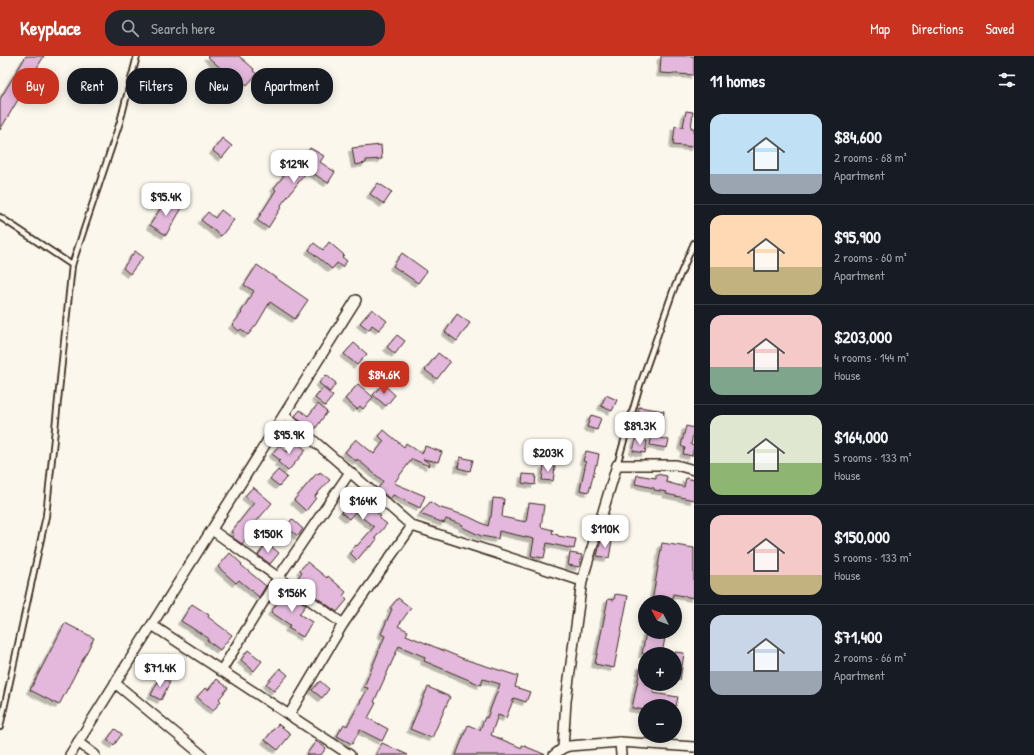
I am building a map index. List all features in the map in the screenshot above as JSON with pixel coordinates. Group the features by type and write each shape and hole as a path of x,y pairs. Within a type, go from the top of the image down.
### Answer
{"street":[{"path":"70,755 356,300"},
{"path":"284,415 412,526 582,581"},
{"path":"563,748 566,701 582,581 617,464 676,465 694,470"},
{"path":"221,671 278,578 350,472"},
{"path":"289,715 343,624 412,526"},
{"path":"212,530 343,624"},
{"path":"152,625 350,755"},
{"path":"115,683 202,755"},
{"path":"78,742 95,755"},
{"path":"620,742 621,755"},
{"path":"554,755 563,748 569,746 620,742 694,747"}],"lane":[{"path":"0,727 46,516 72,265 120,122 137,56"},
{"path":"0,217 72,265"},
{"path":"617,464 640,385 673,292 694,243"}],"building":[{"path":"26,56 44,56 37,68 19,68"},
{"path":"207,56 239,56 253,68 251,68 251,81 247,85 243,82 243,68 220,68"},
{"path":"661,56 694,56 694,75 660,73"},
{"path":"12,79 12,104 15,104 0,130 0,99"},
{"path":"686,111 693,112 691,128 694,128 694,147 673,145 675,126 683,127"},
{"path":"222,138 232,146 222,158 213,151"},
{"path":"381,145 382,159 366,160 366,163 355,165 352,148"},
{"path":"310,148 324,156 320,162 335,172 328,183 308,170 281,205 282,206 268,228 257,220 276,190 274,188 289,169 294,173"},
{"path":"378,183 392,192 384,204 370,194"},
{"path":"167,198 182,208 166,235 150,225"},
{"path":"221,210 234,220 221,236 201,220 208,212 215,218"},
{"path":"329,242 344,255 342,257 347,261 342,267 337,263 332,269 309,250 314,243 323,250"},
{"path":"135,251 143,257 130,274 123,268"},
{"path":"402,253 427,271 418,283 393,266"},
{"path":"257,265 308,300 295,319 270,302 257,324 248,335 241,329 239,331 232,325 242,313 241,312 254,291 244,285"},
{"path":"372,309 387,321 379,330 372,325 369,330 360,323"},
{"path":"457,314 470,323 457,341 445,332"},
{"path":"397,335 405,341 395,354 387,347"},
{"path":"354,343 367,354 357,365 344,354"},
{"path":"438,353 450,362 437,379 425,370"},
{"path":"326,375 336,383 330,392 319,383"},
{"path":"358,384 373,397 363,409 360,406 357,409 345,399"},
{"path":"383,384 395,395 386,406 373,395"},
{"path":"323,388 333,396 325,406 315,398"},
{"path":"606,395 617,400 612,411 601,406"},
{"path":"318,404 327,412 313,432 295,416 300,410 308,416"},
{"path":"639,407 664,411 663,419 638,415"},
{"path":"591,415 601,418 597,430 587,427"},
{"path":"686,426 694,428 691,445 694,446 692,456 683,454 685,448 681,446"},
{"path":"384,430 404,447 406,443 422,454 425,446 442,452 438,462 423,459 430,464 429,466 412,459 394,483 425,496 420,508 393,495 390,499 378,489 383,481 357,459 356,461 345,452 356,439 374,454 384,441 379,436"},
{"path":"652,436 669,440 667,448 650,445"},
{"path":"636,439 647,441 645,453 633,451"},
{"path":"296,442 306,450 288,471 278,462 280,460 272,454 279,445 287,452"},
{"path":"586,451 599,454 589,492 580,490 586,462 583,461"},
{"path":"460,457 473,460 470,471 458,468"},
{"path":"544,465 555,467 553,481 542,480"},
{"path":"278,470 287,477 279,486 270,479"},
{"path":"320,472 330,480 315,496 316,498 306,511 294,500 317,473 319,474"},
{"path":"523,474 536,475 535,485 522,483"},
{"path":"656,474 667,476 666,482 684,487 686,478 694,480 694,500 666,494 667,492 654,490 654,488 635,484 637,475 656,478"},
{"path":"253,487 272,503 255,523 257,525 242,544 232,537 234,534 231,532 254,503 245,496"},
{"path":"347,489 360,500 362,497 369,503 367,505 381,516 379,518 387,524 375,538 377,539 371,547 370,546 366,549 357,560 350,553 374,527 355,512 349,519 341,512 349,504 341,497"},
{"path":"493,498 504,499 502,517 526,522 529,503 544,505 541,527 553,530 552,533 558,536 576,539 574,549 547,543 544,558 531,556 534,539 499,531 498,539 481,536 462,527 463,525 446,519 444,523 420,514 430,502 438,507 467,516 488,526 491,517"},
{"path":"292,519 303,529 298,536 286,527"},
{"path":"601,540 612,541 609,558 597,556"},
{"path":"267,543 279,553 270,564 258,555"},
{"path":"662,543 694,548 694,598 673,594 653,595"},
{"path":"230,553 242,564 241,565 266,586 259,597 239,580 236,583 218,567"},
{"path":"570,553 582,555 579,567 568,565"},
{"path":"307,562 327,578 328,576 346,592 343,596 347,600 337,612 295,582 302,572 300,570"},
{"path":"286,590 306,605 299,614 312,622 303,637 288,628 290,625 271,612"},
{"path":"615,594 628,596 614,668 595,664 608,599 614,600"},
{"path":"398,598 411,608 398,626 408,631 406,635 464,659 518,676 515,687 530,692 526,702 514,698 506,718 498,715 491,735 522,748 522,745 546,755 456,755 468,725 480,730 485,717 487,718 500,684 483,679 481,685 424,661 425,657 399,646 374,702 376,703 368,718 388,729 382,741 360,730 352,744 337,736 344,724 347,726 368,688 364,687 385,636 381,634 392,609 390,608"},
{"path":"192,604 209,615 208,617 232,635 220,650 207,640 208,638 181,621"},
{"path":"65,623 94,638 59,705 30,690"},
{"path":"645,639 665,639 663,647 643,647"},
{"path":"248,650 262,661 254,671 241,660"},
{"path":"682,653 684,653 682,666"},
{"path":"280,668 288,675 274,691 266,684"},
{"path":"160,677 170,682 161,700 151,695"},
{"path":"217,679 228,688 219,699 221,701 213,711 197,697 205,688 208,690"},
{"path":"638,679 638,691 653,691 653,693 678,697 678,699 638,699 638,709 632,708"},
{"path":"320,681 329,689 322,698 312,690"},
{"path":"428,687 450,697 432,738 410,729"},
{"path":"278,724 291,734 278,750 265,740"},
{"path":"115,729 122,734 114,745 107,740"},
{"path":"316,741 326,748 321,755 306,755"},
{"path":"382,743 408,755 376,755"}]}
